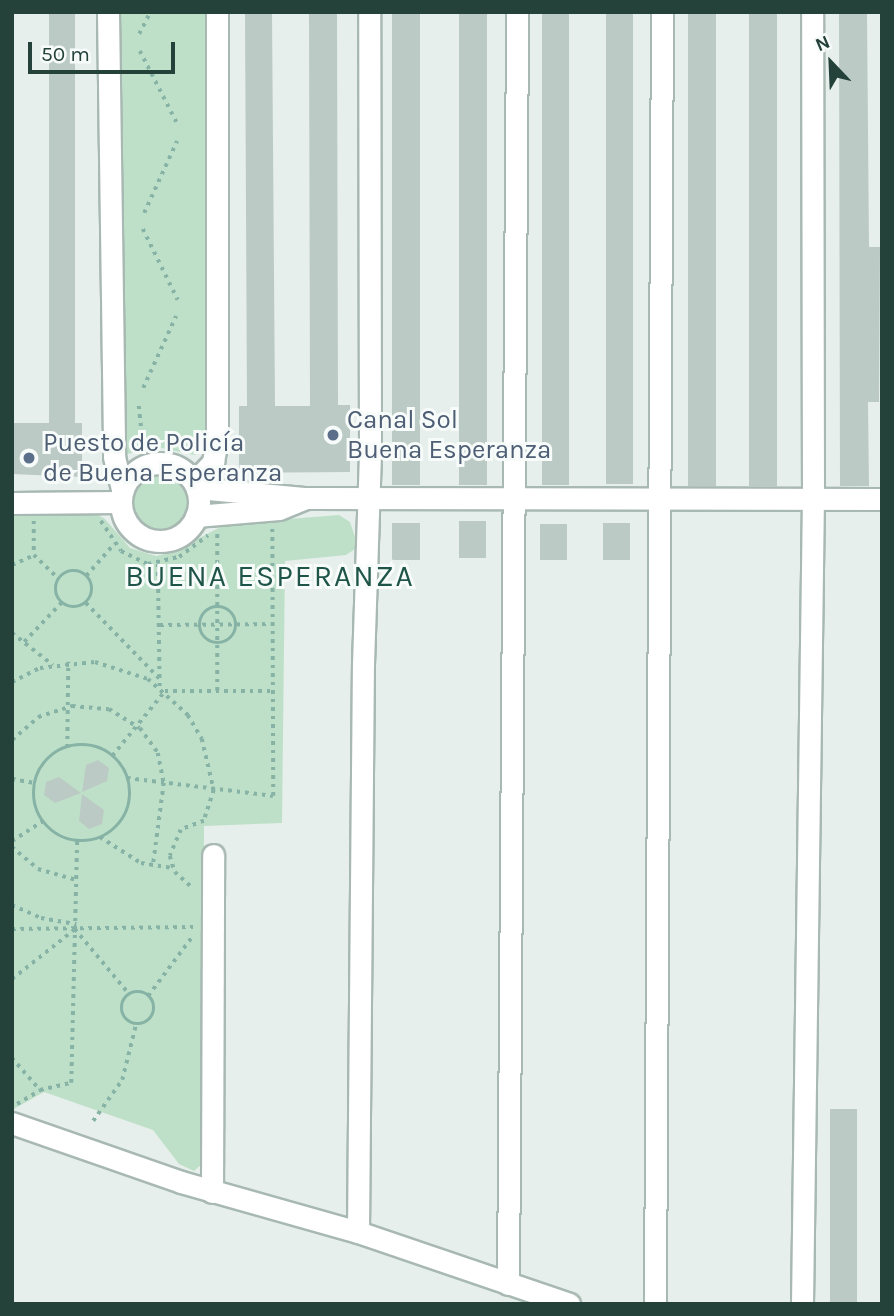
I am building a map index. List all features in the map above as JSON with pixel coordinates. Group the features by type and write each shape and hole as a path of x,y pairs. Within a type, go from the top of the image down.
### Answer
{"street":[{"path":"108,12 114,457 130,527 152,540 179,536 196,516 195,485 213,462 217,439 217,12"},
{"path":"358,1232 368,499 369,12"},
{"path":"508,1284 517,12"},
{"path":"655,1304 662,12"},
{"path":"802,1304 813,499 812,12"},
{"path":"121,496 128,478 150,464 175,466 195,485 304,499 882,499"},
{"path":"12,503 121,496"},
{"path":"196,516 279,509 304,499"},
{"path":"212,1192 213,855"},
{"path":"12,1123 212,1192 358,1232 569,1304"}],"path":[{"path":"139,34 150,12"},
{"path":"140,51 177,123"},
{"path":"144,213 177,141"},
{"path":"143,229 178,300"},
{"path":"143,388 176,316"},
{"path":"139,405 143,443"},
{"path":"123,450 143,443 170,441 198,452 204,446"},
{"path":"35,514 34,555 58,578"},
{"path":"127,778 273,796 270,624 275,553 272,524"},
{"path":"217,691 218,530"},
{"path":"86,576 114,544"},
{"path":"12,565 34,555"},
{"path":"158,564 160,687"},
{"path":"72,571 86,576 92,589 86,603 72,608 61,603 55,593 58,578 72,571"},
{"path":"24,642 61,603"},
{"path":"86,603 160,679"},
{"path":"218,606 230,611 236,625 230,638 218,643 205,638 199,625 205,611 218,606"},
{"path":"160,625 270,624"},
{"path":"12,633 54,665"},
{"path":"12,682 68,662 122,668 160,687 188,715 202,739 214,790"},
{"path":"67,748 68,662"},
{"path":"165,691 271,691"},
{"path":"112,756 165,691"},
{"path":"13,737 38,717 67,707 109,709 137,725 158,753 163,783 153,867"},
{"path":"87,745 112,756 127,778 126,812 100,837 77,841 58,835 43,821 35,803 35,783 43,765 67,748 87,745"},
{"path":"12,779 35,783"},
{"path":"12,841 43,821"},
{"path":"100,837 153,867 173,868"},
{"path":"12,1107 40,1090 71,1083 77,841"},
{"path":"12,847 38,869 76,880"},
{"path":"12,905 41,918 75,927 130,995 148,996"},
{"path":"12,979 75,927"},
{"path":"12,929 200,927 148,996 152,1014 136,1024 122,1080 93,1121"},
{"path":"130,995 123,1012 136,1024"},
{"path":"12,1058 40,1090"}],"green space":[{"path":"110,12 209,12 210,411 206,449 194,455 157,447 119,456"},
{"path":"159,469 182,478 191,501 182,524 159,533 136,524 127,501 136,478"},
{"path":"12,511 91,511 105,519 130,548 156,556 173,552 226,524 339,515 350,522 355,537 355,549 346,555 285,561 282,823 204,826 203,1163 194,1171 179,1164 153,1130 44,1092 12,1110"}],"building":[{"path":"49,12 75,12 75,423 82,423 82,477 12,474 12,423 49,423"},
{"path":"245,12 272,12 275,406 310,406 309,12 337,12 338,405 350,405 350,472 239,473 239,406 247,406"},
{"path":"392,12 420,12 420,485 392,485"},
{"path":"459,12 487,12 487,485 459,485"},
{"path":"542,12 569,12 569,485 542,485"},
{"path":"606,12 633,12 633,484 606,484"},
{"path":"688,12 716,12 716,486 688,486"},
{"path":"749,12 777,12 777,486 749,486"},
{"path":"839,12 867,12 869,247 880,247 879,402 868,402 869,486 840,486"},
{"path":"459,521 486,521 486,558 459,558"},
{"path":"392,523 420,523 420,560 392,560"},
{"path":"603,523 630,523 630,560 603,560"},
{"path":"540,524 567,524 567,560 540,560"},
{"path":"98,760 109,768 107,781 82,792 86,765"},
{"path":"59,777 81,793 55,803 44,795 46,782"},
{"path":"82,794 104,810 102,824 89,829 79,821"},
{"path":"830,1109 857,1109 857,1304 830,1304"}],"place":[{"name":"Canal Sol Buena Esperanza","path":"333,435"},
{"name":"Puesto de Policía de Buena Esperanza","path":"29,458"}],"district":[{"name":"BUENA ESPERANZA","path":"270,576"}]}
